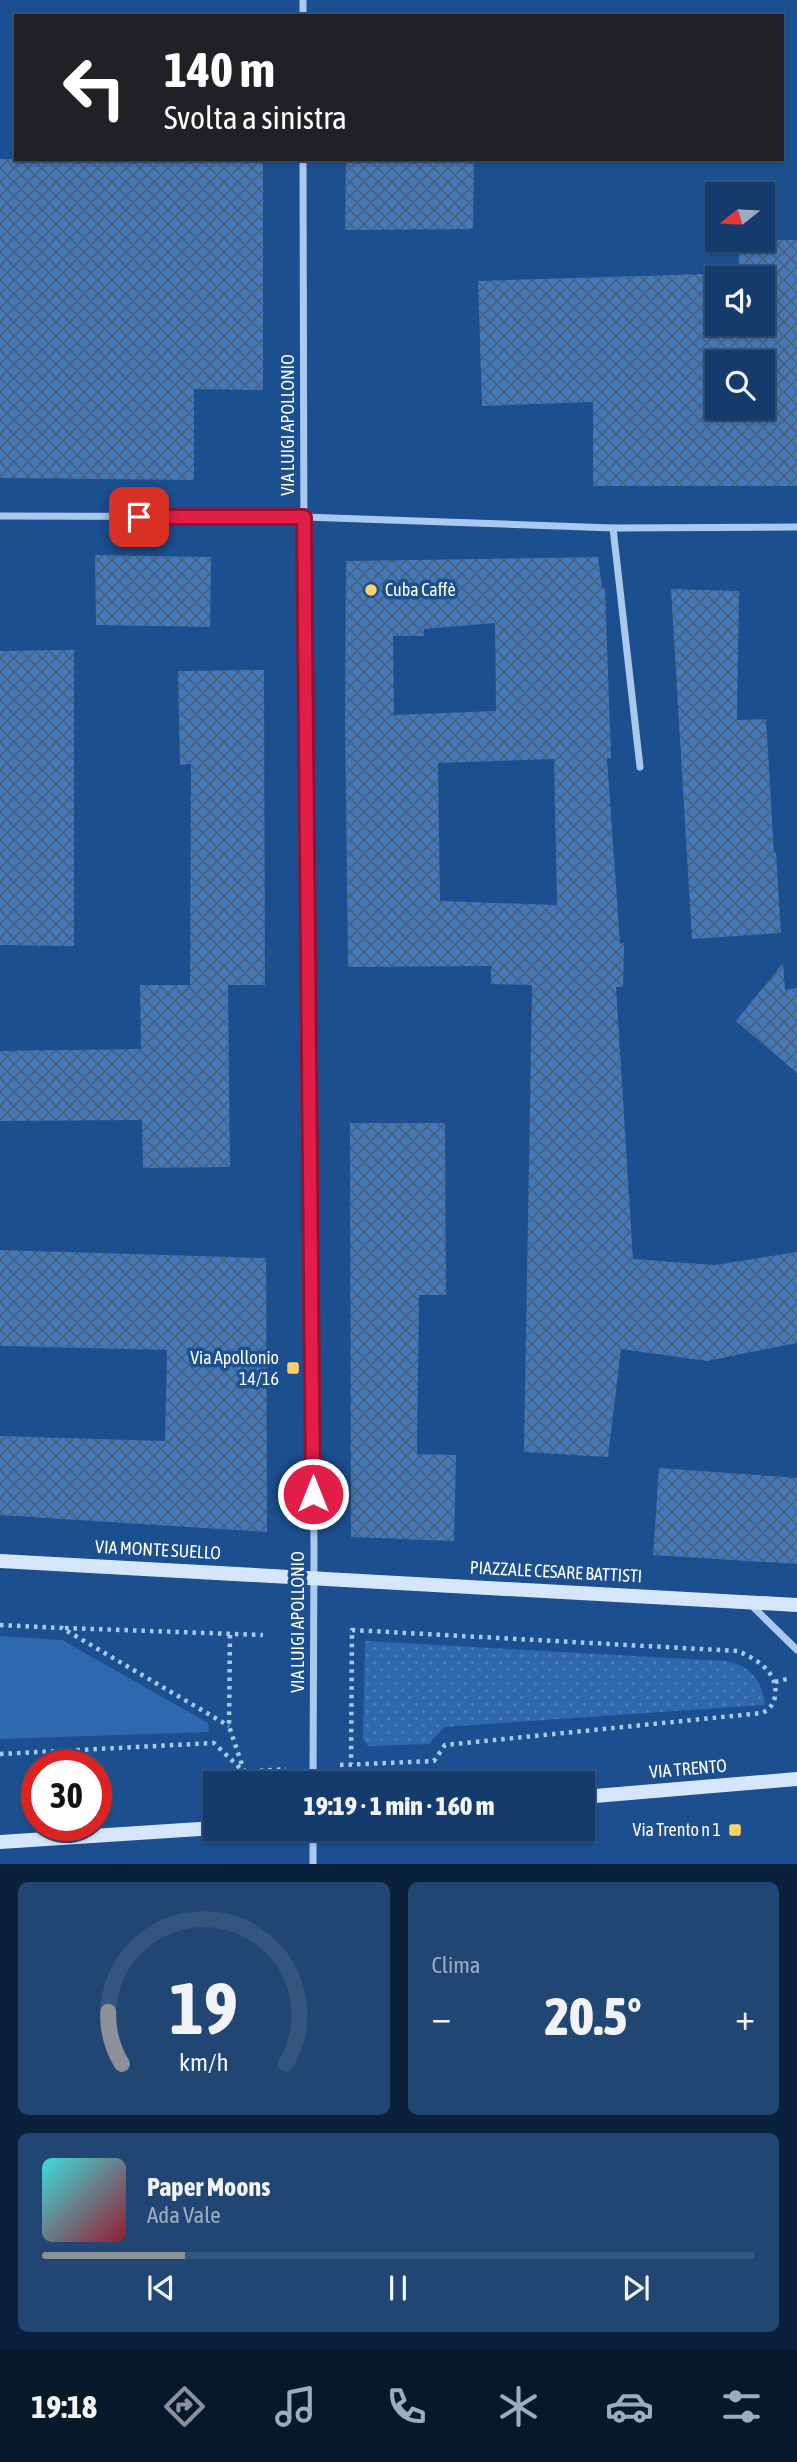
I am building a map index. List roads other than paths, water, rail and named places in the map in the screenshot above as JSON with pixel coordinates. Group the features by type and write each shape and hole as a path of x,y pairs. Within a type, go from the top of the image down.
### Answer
{"main road":[{"name":"VIA MONTE SUELLO","path":"0,1561 314,1578"},
{"name":"PIAZZALE CESARE BATTISTI","path":"314,1578 797,1605"},
{"name":"VIA TRENTO","path":"595,1796 797,1779"},
{"path":"0,1842 203,1829"}],"street":[{"name":"VIA LUIGI APOLLONIO","path":"303,161 314,1578 313,1771"},
{"path":"0,516 304,517 613,528 797,527"},
{"path":"613,528 640,767"},
{"path":"748,1602 797,1650"},
{"path":"313,1841 313,1864"}],"place":[{"name":"Cuba Caffè","path":"371,590"},
{"name":"Via Apollonio 14/16","path":"293,1368"},
{"name":"Via Trento n 1","path":"735,1830"}]}
